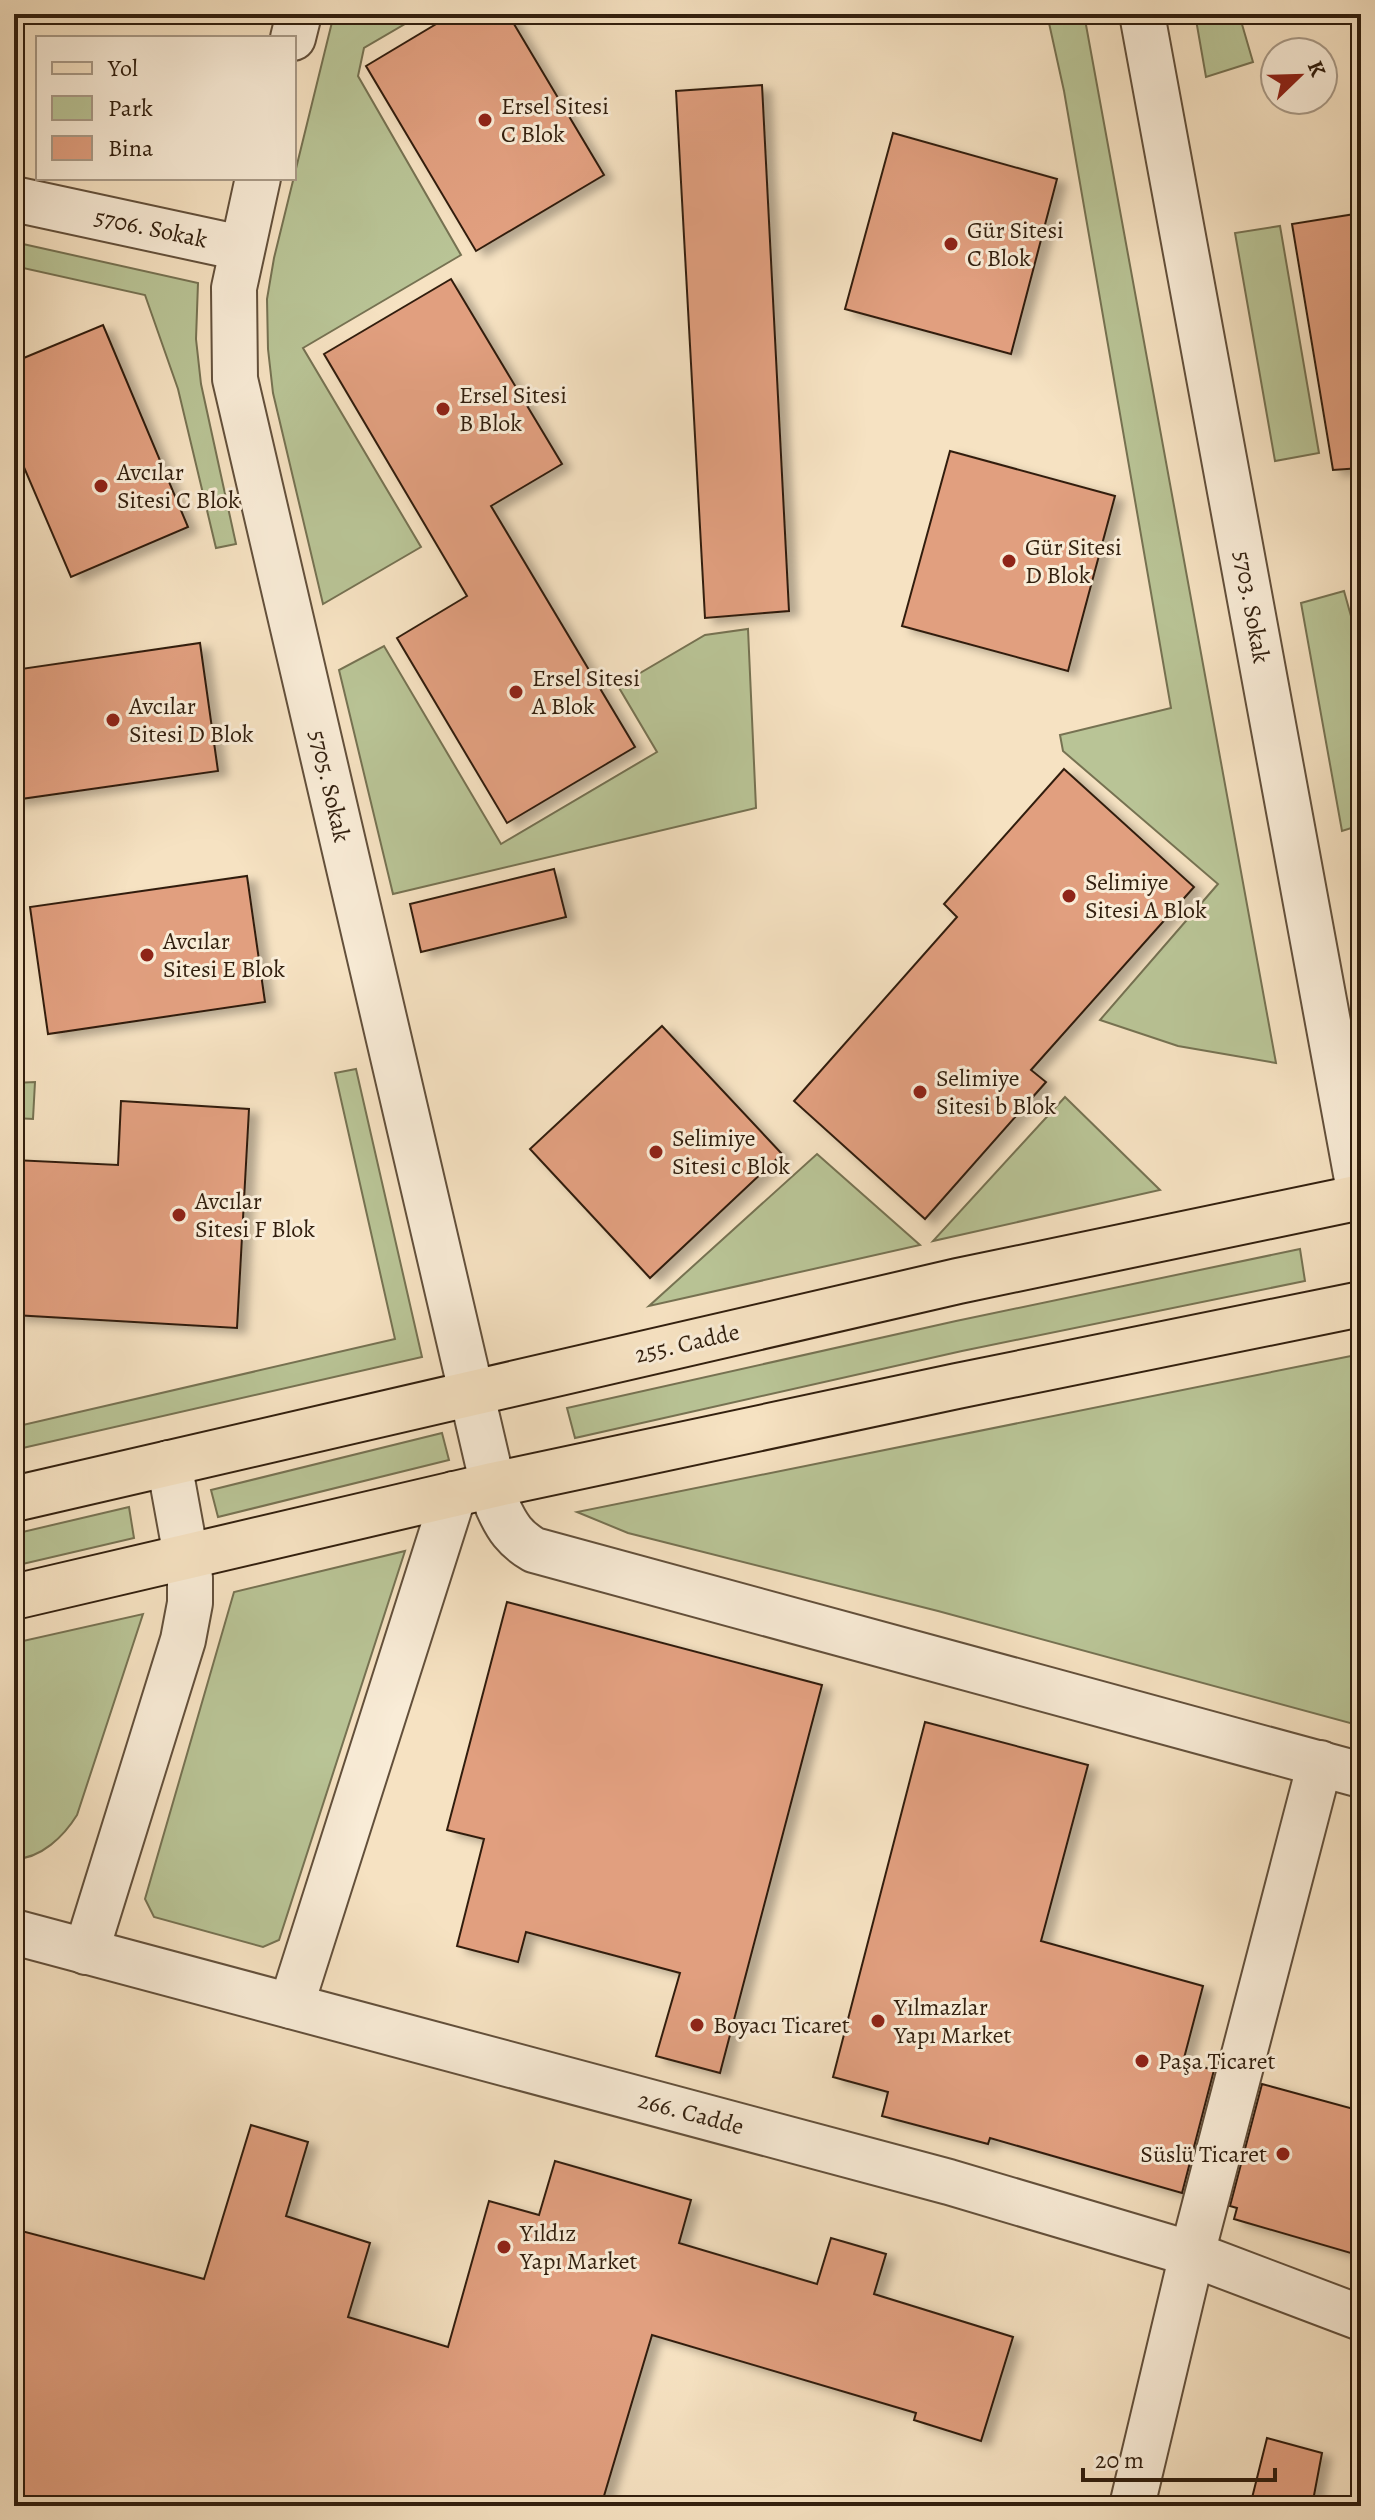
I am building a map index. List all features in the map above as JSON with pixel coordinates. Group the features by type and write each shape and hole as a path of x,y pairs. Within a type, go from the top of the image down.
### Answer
{"main road":[{"name":"255. Cadde","path":"14,1499 958,1281 1361,1198"},
{"path":"14,1597 473,1489 941,1389 1361,1304"}],"street":[{"path":"294,36 299,14"},
{"name":"5703. Sokak","path":"1142,14 1361,1198"},
{"name":"5705. Sokak","path":"258,180 234,288 235,379 472,1392 473,1489 498,1507 518,1541 534,1550 1341,1769"},
{"name":"5706. Sokak","path":"14,199 241,248"},
{"path":"86,1952 183,1640 190,1603 188,1557 169,1463"},
{"path":"291,2006 473,1489"},
{"path":"1132,2506 1192,2254 1341,1769"},
{"name":"266. Cadde","path":"14,1932 949,2182 1192,2254 1361,2318"}],"green space":[{"path":"334,14 422,14 364,48 358,76 461,255 303,348 421,547 323,604 273,393 268,349 267,299 274,258 293,180 296,180 296,169"},
{"path":"1047,14 1084,14 1276,1063 1178,1046 1100,1020 1218,884 1063,751 1060,735 1171,708 1064,91"},
{"path":"1195,14 1239,14 1253,62 1206,77"},
{"path":"1280,226 1319,453 1275,461 1235,233"},
{"path":"14,242 198,283 196,339 201,384 236,544 216,548 178,389 145,295 14,266"},
{"path":"1344,591 1361,652 1361,825 1342,831 1301,603"},
{"path":"748,629 756,808 393,894 339,670 384,646 501,844 657,752 618,686 705,635"},
{"path":"356,1069 422,1357 14,1450 14,1427 395,1339 335,1073"},
{"path":"35,1082 33,1119 14,1118 14,1083"},
{"path":"1065,1097 1160,1190 933,1241"},
{"path":"817,1154 920,1245 649,1306"},
{"path":"1300,1249 1305,1281 962,1351 575,1438 567,1408 956,1321"},
{"path":"1361,1354 1361,1726 938,1611 628,1533 577,1512"},
{"path":"442,1433 449,1460 218,1517 211,1490"},
{"path":"129,1507 134,1538 14,1566 14,1534"},
{"path":"405,1551 279,1940 263,1947 154,1917 145,1899 234,1592"},
{"path":"143,1614 77,1815 51,1845 33,1855 14,1859 14,1643"}],"building":[{"name":"Ersel Sitesi C Blok","path":"453,14 508,14 604,175 476,251 366,66"},
{"path":"762,85 789,611 705,618 676,91"},
{"name":"Gür Sitesi C Blok","path":"893,133 1057,179 1011,354 845,309"},
{"path":"1361,213 1361,468 1333,470 1292,224"},
{"path":"451,279 562,464 491,506 635,747 507,823 397,638 467,596 324,354"},
{"name":"Avcılar Sitesi C Blok","path":"103,325 188,527 71,577 14,444 14,362"},
{"name":"Gür Sitesi D Blok","path":"950,451 1115,496 1068,671 902,626"},
{"name":"Avcılar Sitesi D Blok","path":"200,643 218,771 14,800 14,670"},
{"path":"1064,769 1194,887 1031,1070 1046,1082 925,1219 794,1101 957,917 944,904"},
{"path":"554,869 566,917 421,952 410,904"},
{"name":"Avcılar Sitesi E Blok","path":"247,876 265,1002 48,1034 30,907"},
{"name":"Selimiye Sitesi c Blok","path":"662,1026 782,1154 650,1278 530,1149"},
{"name":"Avcılar Sitesi F Blok","path":"121,1101 249,1109 237,1328 14,1315 14,1160 118,1165"},
{"path":"507,1602 822,1685 720,2073 656,2056 680,1973 526,1932 518,1962 457,1946 484,1839 447,1830"},
{"path":"925,1722 1088,1765 1041,1941 1203,1986 1183,2062 1214,2070 1182,2193 990,2138 988,2144 882,2116 888,2092 833,2077"},
{"path":"1262,2084 1361,2111 1361,2256 1234,2219 1237,2208 1230,2206"},
{"path":"251,2125 308,2142 286,2216 370,2243 348,2317 448,2347 489,2201 539,2215 555,2161 691,2200 679,2243 817,2284 831,2238 886,2254 874,2294 1013,2337 981,2441 914,2420 916,2413 652,2335 601,2506 14,2506 14,2229 204,2279"},
{"path":"1267,2438 1322,2453 1312,2506 1250,2506"}],"place":[{"name":"Ersel Sitesi C Blok","path":"485,120"},
{"name":"Gür Sitesi C Blok","path":"951,244"},
{"name":"Ersel Sitesi B Blok","path":"443,409"},
{"name":"Avcılar Sitesi C Blok","path":"101,486"},
{"name":"Gür Sitesi D Blok","path":"1009,561"},
{"name":"Ersel Sitesi A Blok","path":"516,692"},
{"name":"Avcılar Sitesi D Blok","path":"113,720"},
{"name":"Selimiye Sitesi A Blok","path":"1069,896"},
{"name":"Avcılar Sitesi E Blok","path":"147,955"},
{"name":"Selimiye Sitesi b Blok","path":"920,1092"},
{"name":"Selimiye Sitesi c Blok","path":"656,1152"},
{"name":"Avcılar Sitesi F Blok","path":"179,1215"},
{"name":"Yılmazlar Yapı Market","path":"878,2021"},
{"name":"Boyacı Ticaret","path":"697,2025"},
{"name":"Paşa Ticaret","path":"1142,2061"},
{"name":"Süslü Ticaret","path":"1283,2154"},
{"name":"Yıldız Yapı Market","path":"504,2247"}]}
